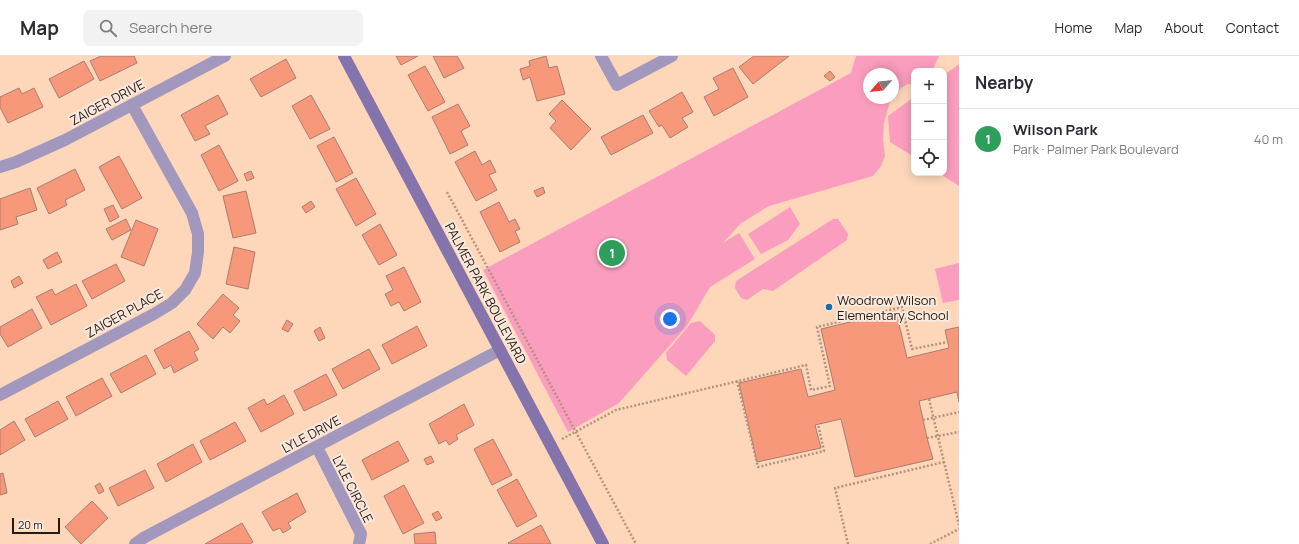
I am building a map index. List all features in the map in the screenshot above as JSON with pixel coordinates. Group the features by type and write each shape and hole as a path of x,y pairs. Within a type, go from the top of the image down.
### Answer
{"main road":[{"name":"PALMER PARK BOULEVARD","path":"344,56 603,544"}],"street":[{"name":"ZAIGER DRIVE","path":"0,167 16,162 60,143 225,56"},
{"path":"601,56 617,85 672,56"},
{"name":"ZAIGER PLACE","path":"0,395 154,314 172,303 185,290 195,273 198,252 198,234 192,212 132,105"},
{"name":"LYLE DRIVE","path":"135,544 145,537 500,350"},
{"name":"LYLE CIRCLE","path":"317,447 361,534 359,544"}],"path":[{"path":"447,192 636,544"},
{"path":"551,445 616,410 806,365 812,390 830,386 817,327 902,307 912,349 948,342"},
{"path":"737,381 758,467 824,451 818,424"},
{"path":"929,399 959,525"},
{"path":"923,420 959,412"},
{"path":"927,438 959,432"},
{"path":"848,544 835,488 944,462"},
{"path":"930,544 959,529"}],"shaded area":[{"path":"856,56 939,56 933,68 911,68 911,84 908,84 899,90 899,68 863,68 863,104 889,104 884,123 883,139 885,156 881,166 873,176 769,206 740,224 723,243 739,233 755,259 710,287 687,326 619,403 568,432 483,270 851,73"},
{"path":"959,64 959,186 944,176 947,176 947,73"},
{"path":"911,99 911,155 890,142 888,116"},
{"path":"790,207 800,224 788,240 761,254 748,234"},
{"path":"833,219 838,219 848,234 847,240 773,291 763,289 747,300 741,298 735,288 736,281"},
{"path":"959,263 959,300 943,303 935,269"},
{"path":"700,321 715,335 715,341 686,376 667,360 666,353 691,323"}],"building":[{"path":"101,56 134,56 137,63 100,81 90,61"},
{"path":"396,56 418,56 401,65"},
{"path":"433,56 457,56 464,68 444,78"},
{"path":"546,56 549,68 557,66 565,94 537,101 530,77 523,80 520,69 530,66 529,61"},
{"path":"754,56 789,56 753,84 739,67"},
{"path":"286,59 296,78 261,97 250,79"},
{"path":"84,61 94,79 59,98 49,79"},
{"path":"425,66 445,102 428,111 408,75"},
{"path":"733,68 748,97 714,116 704,97 719,89 713,78"},
{"path":"830,71 835,77 830,81 824,76"},
{"path":"19,88 22,94 34,88 43,107 8,123 0,107 0,97"},
{"path":"682,92 693,112 682,118 688,127 670,138 662,125 659,127 649,111"},
{"path":"218,95 228,114 205,126 210,134 195,141 181,115"},
{"path":"311,95 330,129 310,139 292,106"},
{"path":"562,100 591,129 571,150 550,128 556,121 549,114"},
{"path":"458,104 470,126 461,131 468,145 450,154 432,117"},
{"path":"643,115 653,133 611,155 601,137"},
{"path":"334,137 353,173 336,182 317,146"},
{"path":"219,145 238,181 219,191 201,155"},
{"path":"475,151 482,165 490,160 496,172 489,175 497,190 476,201 455,162"},
{"path":"119,156 142,198 122,209 99,167"},
{"path":"75,169 85,190 65,200 67,205 49,214 37,188"},
{"path":"251,171 254,178 247,181 244,174"},
{"path":"356,178 376,214 356,226 336,189"},
{"path":"543,187 545,193 537,197 534,191"},
{"path":"30,188 37,210 16,217 18,224 0,230 0,199"},
{"path":"246,191 256,233 233,238 223,196"},
{"path":"311,201 315,207 306,213 302,207"},
{"path":"499,202 509,222 515,219 520,229 515,231 520,242 500,252 480,212"},
{"path":"113,205 119,217 110,222 104,209"},
{"path":"126,219 131,230 112,240 106,229"},
{"path":"136,220 158,229 144,266 121,257"},
{"path":"380,224 397,255 379,265 362,235"},
{"path":"234,247 255,252 248,289 226,284"},
{"path":"57,252 62,262 48,269 43,260"},
{"path":"116,264 125,281 92,299 82,281"},
{"path":"404,267 421,302 404,311 399,302 391,306 385,294 393,290 386,276"},
{"path":"19,276 23,283 14,288 11,281"},
{"path":"76,284 87,306 51,325 36,297 52,289 55,295"},
{"path":"223,294 239,308 233,315 240,321 230,333 223,327 213,339 197,324"},
{"path":"32,309 42,328 8,347 0,334 0,327"},
{"path":"896,311 907,358 949,348 945,330 959,327 959,402 957,392 919,401 933,459 855,477 841,419 815,425 821,448 757,462 739,383 801,369 808,397 835,390 821,329"},
{"path":"287,320 293,324 288,332 282,329"},
{"path":"417,326 427,346 392,364 382,345"},
{"path":"320,327 325,338 319,341 314,331"},
{"path":"189,331 199,349 194,352 198,360 174,373 171,365 164,369 154,350"},
{"path":"369,349 380,369 343,389 332,369"},
{"path":"146,355 156,374 121,393 110,374"},
{"path":"326,374 337,395 304,411 294,391"},
{"path":"102,378 112,396 76,416 66,397"},
{"path":"284,395 294,414 261,432 248,408 264,399 267,405"},
{"path":"58,401 68,419 35,437 25,419"},
{"path":"464,404 474,425 456,435 458,439 449,445 446,440 439,444 429,424"},
{"path":"14,421 25,440 0,455 0,430"},
{"path":"235,422 246,441 210,460 200,441"},
{"path":"493,439 512,475 492,485 474,449"},
{"path":"398,441 409,461 372,480 362,460"},
{"path":"193,444 202,462 166,482 157,464"},
{"path":"431,456 434,462 427,465 424,459"},
{"path":"145,470 154,488 118,506 109,488"},
{"path":"3,473 7,493 0,495 0,474"},
{"path":"517,479 537,516 517,527 497,490"},
{"path":"100,483 104,491 99,494 95,486"},
{"path":"404,485 424,523 403,534 384,496"},
{"path":"297,493 306,512 288,523 291,528 283,533 280,528 273,531 262,512"},
{"path":"92,501 108,518 81,544 65,527"},
{"path":"438,511 442,518 436,521 432,514"},
{"path":"242,523 253,542 250,544 205,544"},
{"path":"541,525 551,544 508,543"},
{"path":"435,532 436,544 415,544 414,534"}],"place":[{"name":"Wilson Park","path":"612,253"},
{"name":"Woodrow Wilson Elementary School","path":"829,307"}]}
